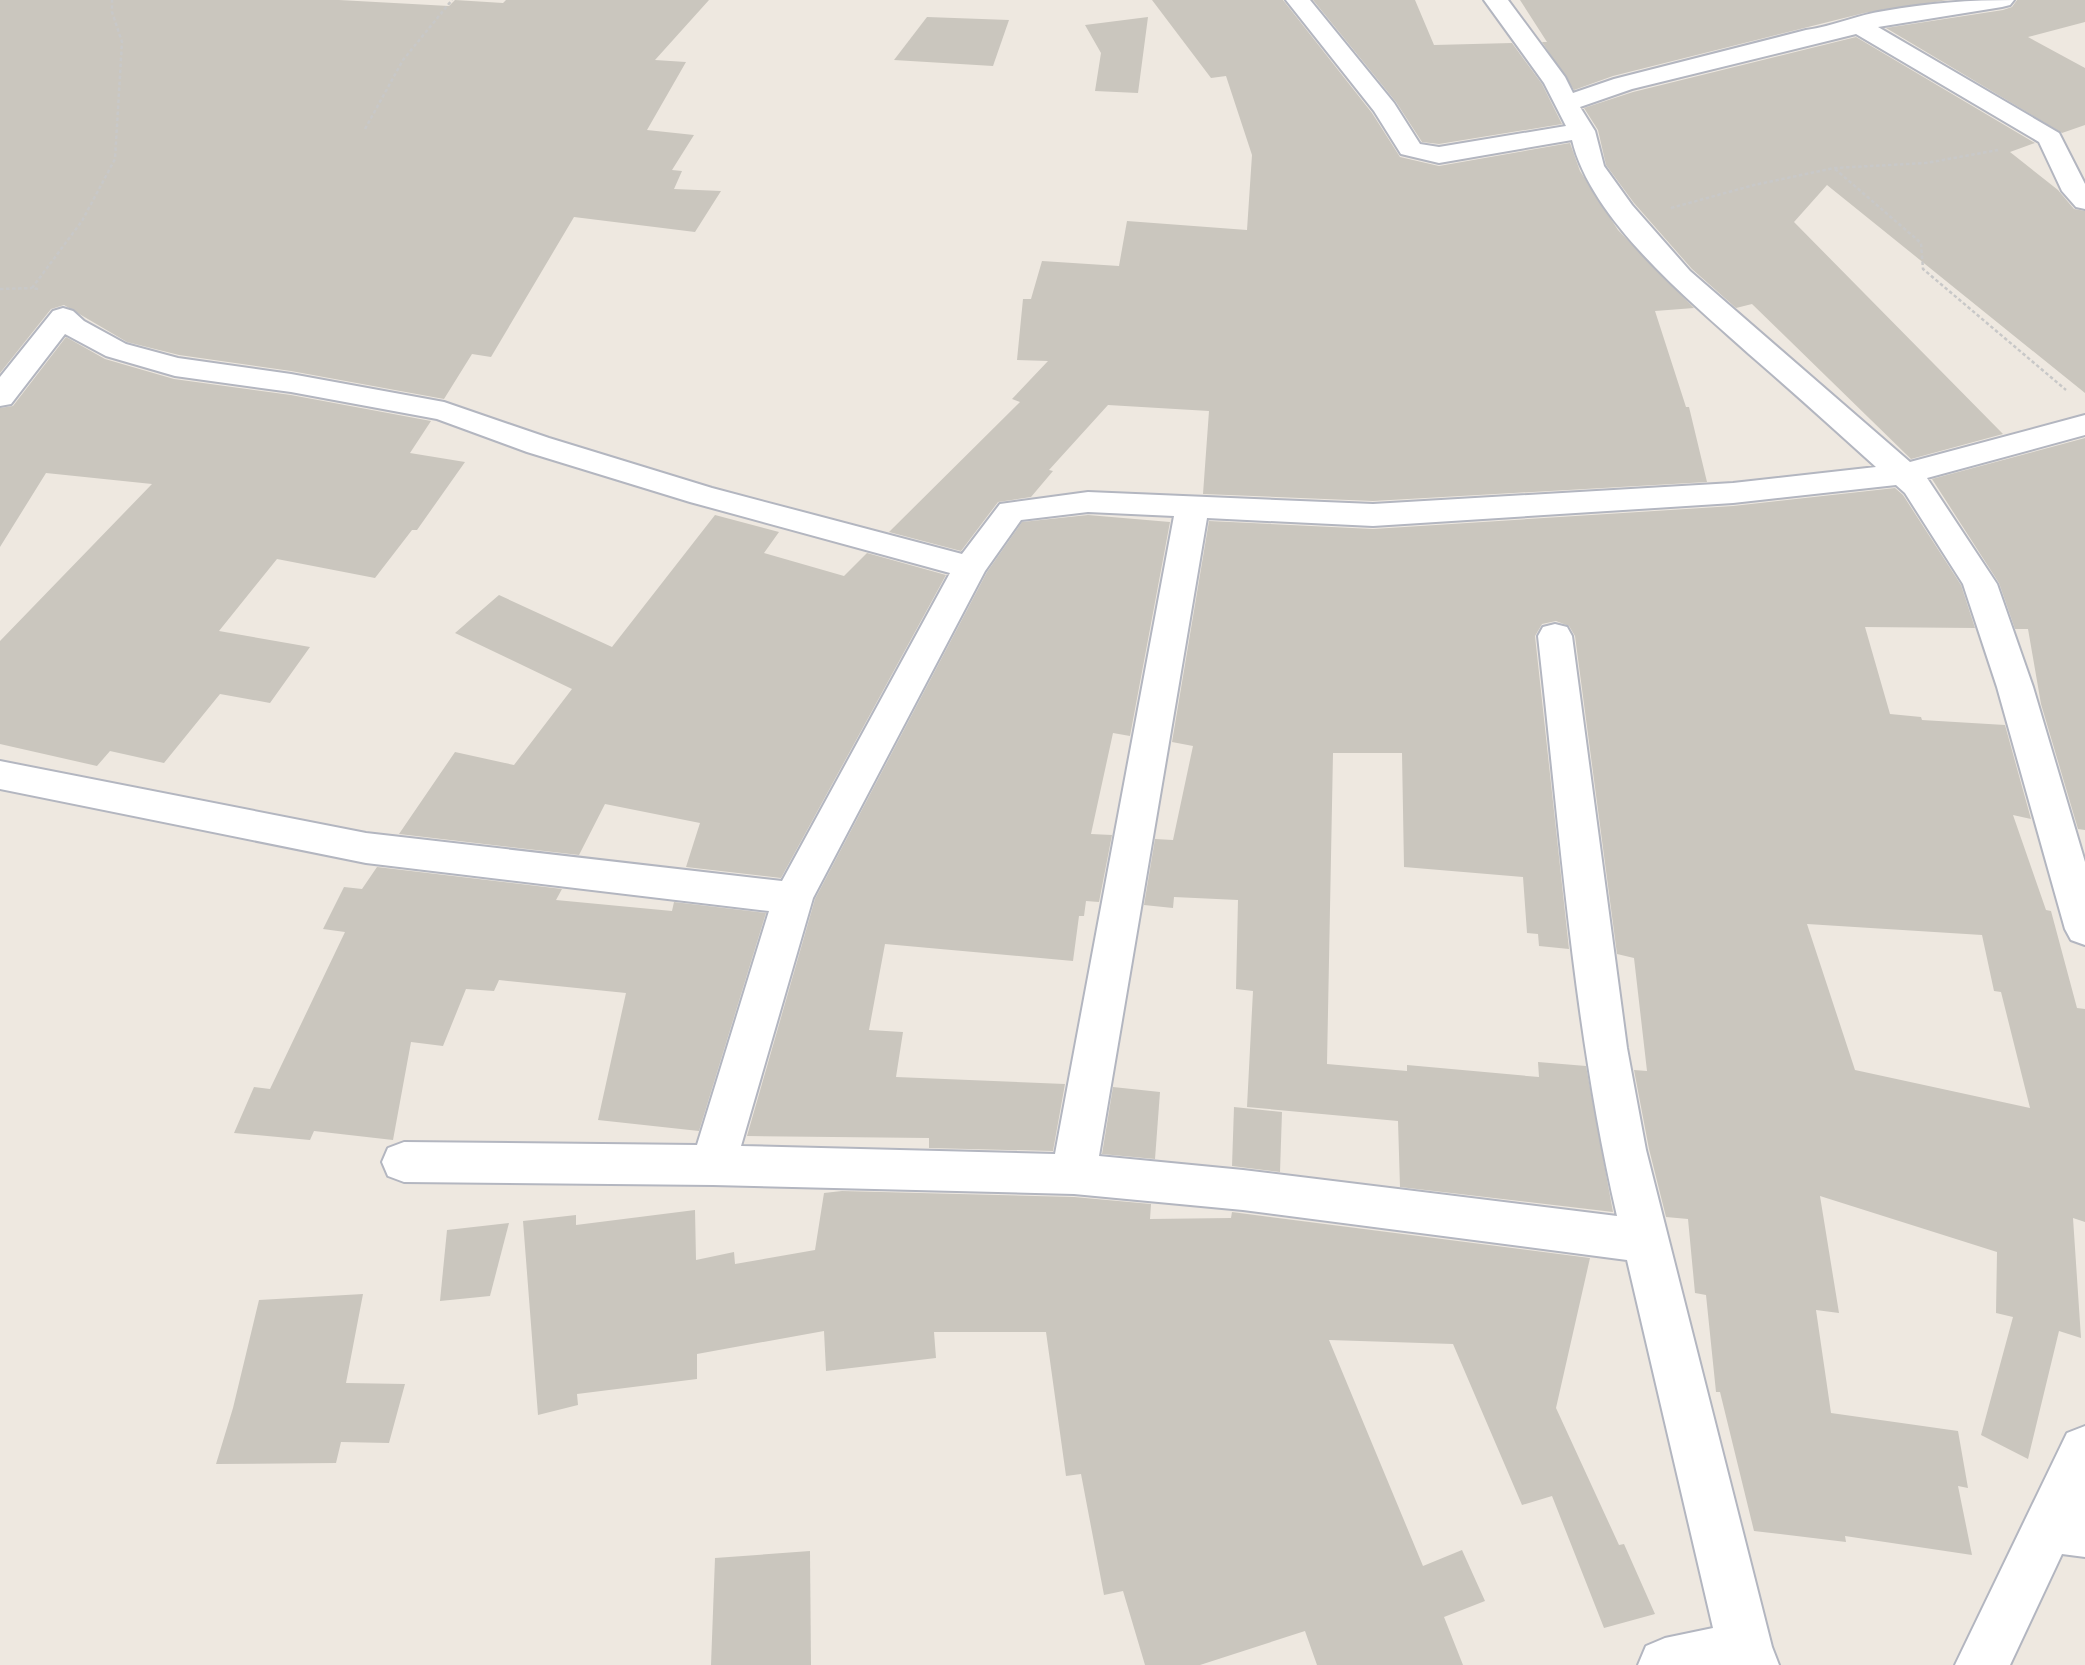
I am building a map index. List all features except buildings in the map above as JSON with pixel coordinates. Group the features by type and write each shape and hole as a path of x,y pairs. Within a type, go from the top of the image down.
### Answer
{"street":[{"path":"1298,0 1385,108 1410,149 1439,155 1582,131"},
{"path":"1496,0 1556,82 1564,104 1582,131 1591,166 1629,220 1680,277 1917,486 1980,584 2015,687 2085,929"},
{"path":"1564,104 1636,80 1882,18 2002,0"},
{"path":"1857,25 2050,138 2075,191 2085,201"},
{"path":"0,397 63,317 74,327 116,350 175,367 291,383 444,411 538,445 701,495 971,567"},
{"path":"713,1164 793,898 971,567 1011,511 1088,502 1373,515 1733,493 1904,474 2080,412"},
{"path":"1074,1174 1192,508"},
{"path":"1555,636 1606,1048 1624,1150 1748,1656 1665,1665"},
{"path":"0,775 366,848 793,898"},
{"path":"404,1162 713,1164 1074,1174 1243,1190 1646,1241"},
{"path":"1982,1665 2067,1529 2085,1451"}],"path":[{"path":"32,288 82,221 105,183 115,159 122,41 112,12 112,0"},
{"path":"365,129 403,60 452,0"},
{"path":"1629,220 1754,185 1834,168 1952,160 2050,138"},
{"path":"1834,168 1921,243 1923,269 2080,412"},
{"path":"0,289 48,290 66,304 63,317"}]}
